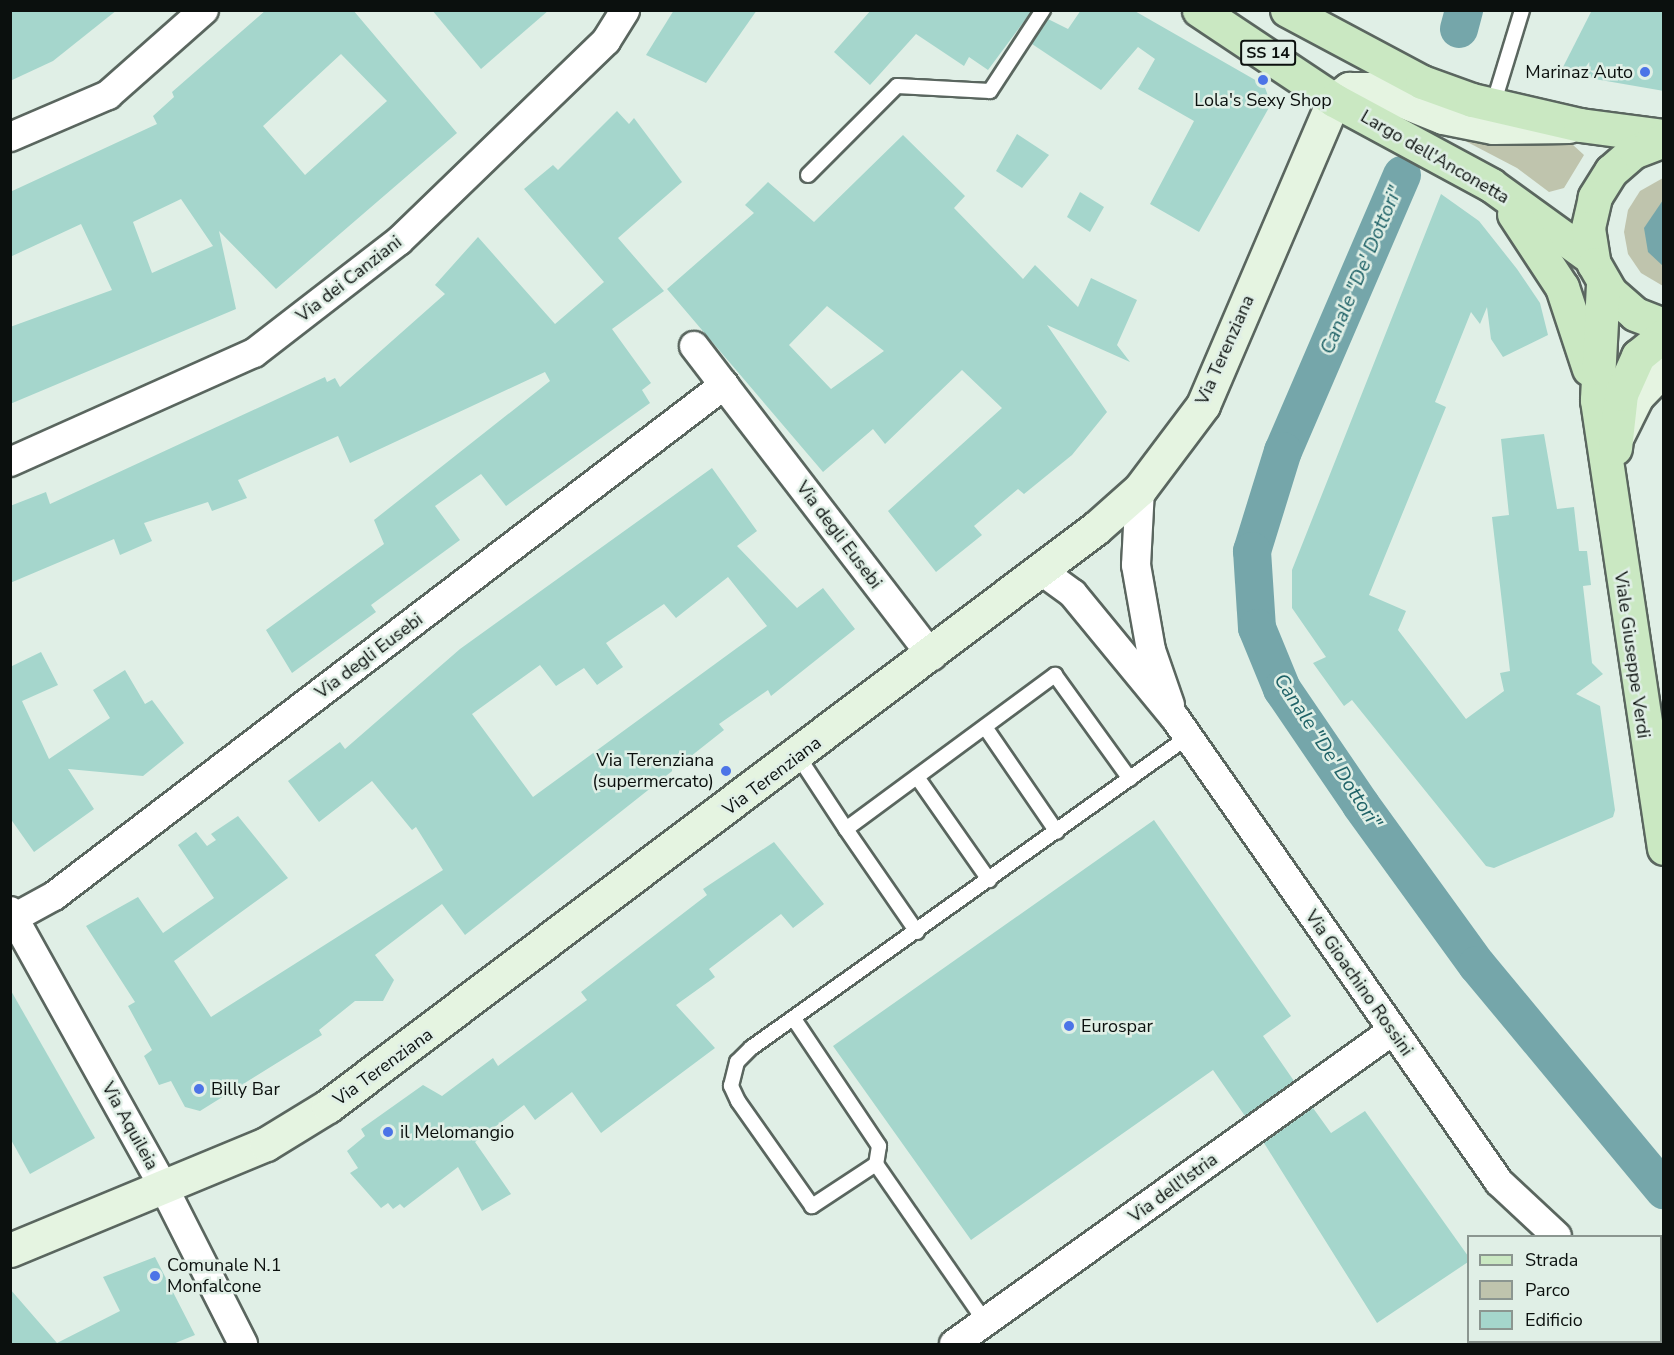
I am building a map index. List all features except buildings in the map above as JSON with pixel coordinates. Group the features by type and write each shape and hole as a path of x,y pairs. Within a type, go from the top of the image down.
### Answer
{"main road":[{"name":"SS 14","path":"1199,10 1334,100"},
{"path":"1287,10 1422,82 1493,105 1580,124 1664,138"},
{"name":"Largo dell'Anconetta","path":"1334,100 1491,184 1598,271 1630,311 1664,325"},
{"path":"1610,497 1597,400 1598,271 1588,223 1604,180 1633,152 1664,138"},
{"path":"1491,184 1542,251 1562,287 1597,400"},
{"path":"1610,497 1621,394 1638,356 1664,335"},
{"name":"Viale Giuseppe Verdi","path":"1610,497 1664,848"}],"street":[{"path":"10,137 108,95 204,10"},
{"name":"Via dei Canziani","path":"10,462 254,353 399,241 606,41 625,10"},
{"path":"1334,100 1349,89 1373,89 1443,117 1484,125 1543,131 1580,124"},
{"name":"Via Terenziana","path":"10,1250 266,1144 328,1106 1043,572 1140,489 1203,405 1334,100"},
{"name":"Via degli Eusebi","path":"694,346 932,656"},
{"path":"1616,438 1637,396 1664,368"},
{"name":"Via degli Eusebi","path":"12,916 54,896 724,385"},
{"name":"Via Gioachino Rossini","path":"1140,489 1136,565 1151,650 1182,727"},
{"name":"Via Gioachino Rossini","path":"1043,572 1073,594 1182,727 1499,1182 1556,1235"},
{"name":"Via Aquileia","path":"12,916 164,1186 243,1344"},
{"name":"Via dell'Istria","path":"954,1344 1392,1031"}],"lane":[{"path":"808,175 897,86 990,91 1043,10"},
{"path":"1493,105 1522,10"},
{"path":"846,829 1055,675 1130,779"},
{"path":"985,727 1058,832"},
{"path":"876,1164 812,1206 738,1101 731,1086 737,1062 1130,779 1182,727"},
{"path":"798,756 917,932"},
{"path":"917,777 989,880"},
{"path":"794,1019 879,1146 876,1164 986,1323"}],"green space":[{"path":"1450,133 1572,144 1584,155 1564,188 1549,192 1517,168"},
{"path":"1663,178 1663,286 1641,273 1628,254 1624,232 1628,210 1640,191"}],"water":[{"path":"1663,200 1663,266 1648,252 1644,228"}],"waterway":[{"name":"Canale \"De' Dottori\"","path":"1459,29 1464,10"},
{"name":"Canale \"De' Dottori\"","path":"1402,175 1283,451 1252,551 1257,628 1282,689 1361,805 1477,965 1664,1190"}],"place":[{"name":"Marinaz Auto","path":"1645,72"},
{"name":"Lola's Sexy Shop","path":"1263,80"},
{"name":"Via Terenziana (supermercato)","path":"726,771"},
{"name":"Eurospar","path":"1069,1026"},
{"name":"Billy Bar","path":"199,1089"},
{"name":"il Melomangio","path":"388,1132"},
{"name":"Comunale N.1 Monfalcone","path":"155,1276"}]}
